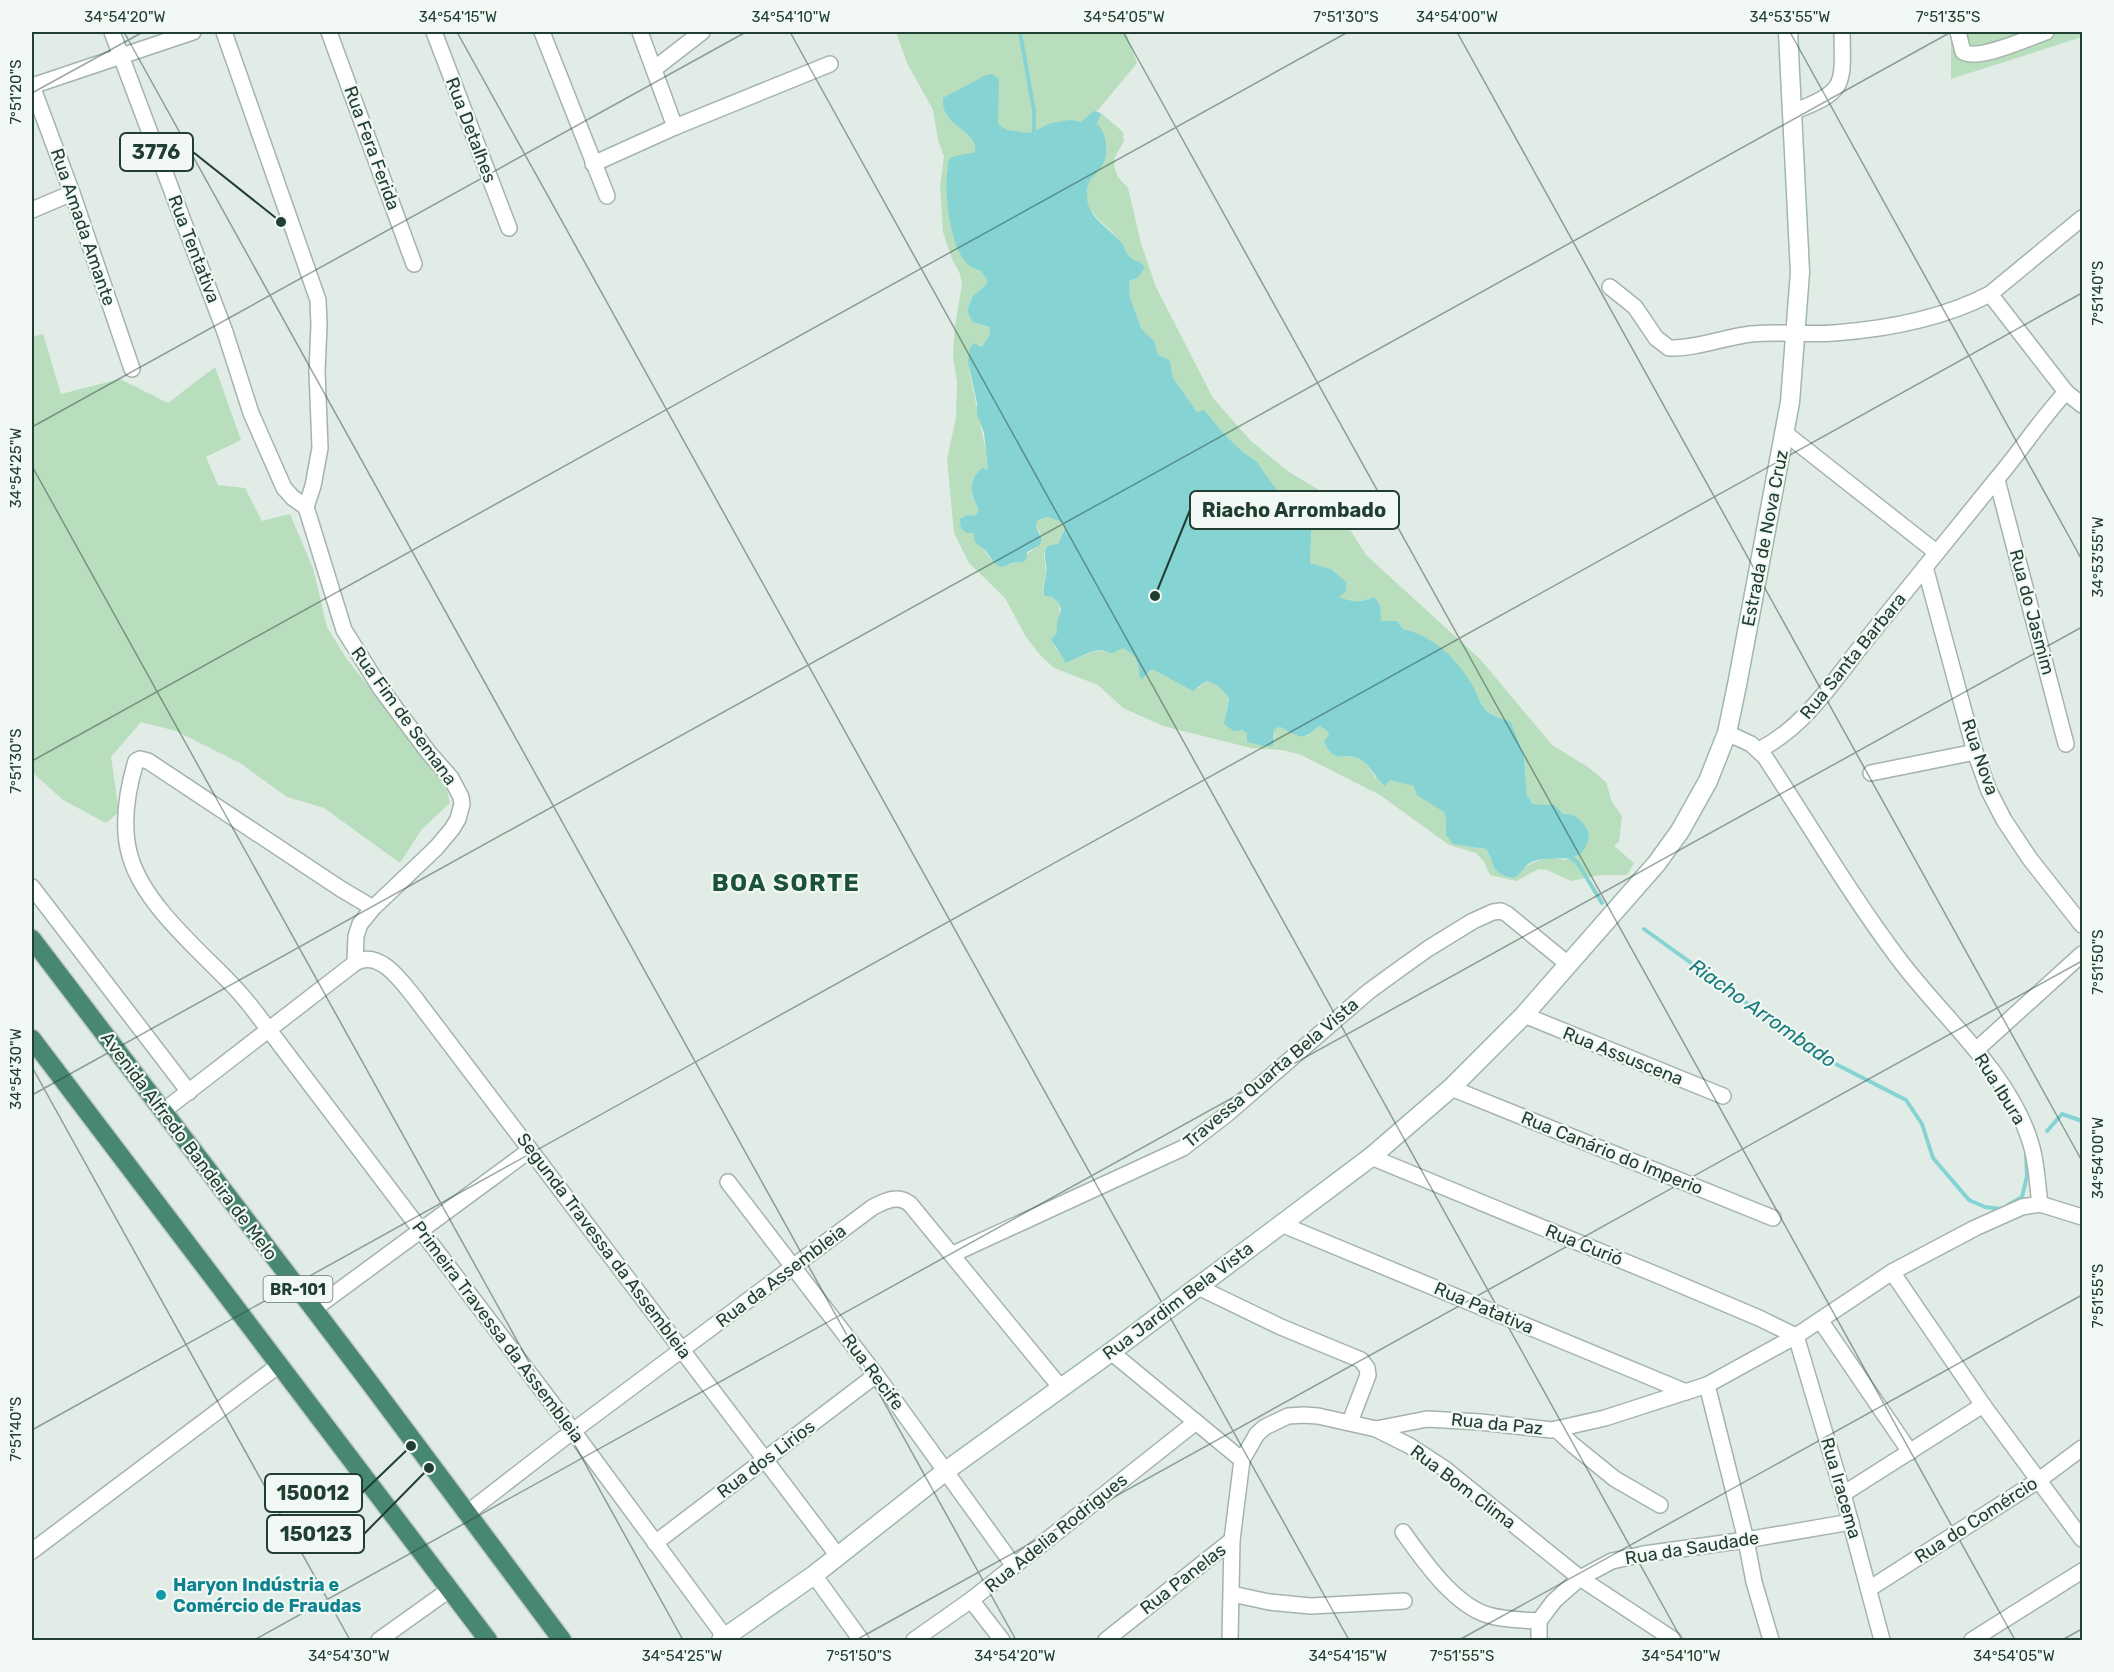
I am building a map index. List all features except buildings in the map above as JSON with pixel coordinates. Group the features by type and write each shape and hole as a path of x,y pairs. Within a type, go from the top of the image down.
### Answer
{"highway":[{"name":"Avenida Alfredo Bandeira de Melo","path":"32,939 314,1309 562,1641"},
{"name":"BR-101","path":"32,1039 488,1641"}],"main road":[{"name":"Estrada de Nova Cruz","path":"1603,926 1657,863 1680,831 1708,781 1726,733 1785,433 1796,333 1800,272 1788,32"},
{"name":"Rua Jardim Bela Vista","path":"723,1639 813,1575 947,1470 1111,1352 1371,1157 1451,1088 1524,1015 1603,926"}],"street":[{"name":"Rua Tentativa","path":"112,32 225,332 251,413 284,488 306,507"},
{"path":"32,86 193,32"},
{"path":"224,32 318,300 317,371 320,448 313,486 306,507"},
{"name":"Rua Fera Ferida","path":"329,32 414,264"},
{"name":"Rua Detalhes","path":"434,32 508,228"},
{"path":"542,32 607,196"},
{"path":"640,32 675,127"},
{"path":"654,69 702,32"},
{"path":"1793,112 1826,98 1837,88 1843,63 1842,32"},
{"path":"1958,32 1963,52 1968,54 1978,54 2046,32"},
{"path":"593,164 675,127 830,64"},
{"name":"Rua Amada Amante","path":"32,86 72,193 132,369"},
{"path":"32,210 72,193"},
{"path":"1610,287 1635,307 1656,338 1669,348 1752,334 1833,333 1920,320 1960,308 1990,294 2082,218"},
{"path":"1990,294 2066,392 2082,405"},
{"name":"Rua Santa Barbara","path":"1759,750 1783,736 1799,722 1997,480 2043,417 2066,392"},
{"path":"1785,433 1936,552"},
{"name":"Rua do Jasmim","path":"1997,480 2066,744"},
{"name":"Rua Fim de Semana","path":"306,507 344,630 381,689 429,753 451,778 461,796 460,814 452,829 360,924 356,936 355,963"},
{"name":"Rua Nova","path":"1925,567 1975,752 1989,791 2030,859 2082,925"},
{"name":"Rua Ibura","path":"1726,733 1759,750 1899,959 1976,1050 2012,1102 2027,1132 2034,1155 2040,1204"},
{"path":"1871,773 1975,752"},
{"name":"Primeira Travessa da Assembleia","path":"373,908 341,890 148,761 140,759 136,761 128,787 126,827 130,856 143,885 171,924 240,993 269,1030 573,1431 723,1639"},
{"path":"32,887 189,1092"},
{"name":"Travessa Quarta Bela Vista","path":"953,1254 1183,1148 1221,1119 1368,992 1429,948 1486,915 1497,911 1507,914 1569,965"},
{"path":"1976,1050 2082,954"},
{"name":"Segunda Travessa da Assembleia","path":"355,963 361,959 374,960 395,974 838,1556"},
{"path":"162,1112 355,963"},
{"name":"Rua Assuscena","path":"1524,1015 1723,1096"},
{"name":"Rua Canário do Imperio","path":"1451,1088 1773,1218"},
{"path":"314,1309 530,1150"},
{"name":"Rua Curió","path":"1371,1157 1684,1286 1796,1336"},
{"name":"Rua Recife","path":"728,1182 947,1470 1014,1566"},
{"name":"Rua da Assembleia","path":"467,1512 873,1207 895,1198 906,1200 910,1204 1061,1388"},
{"path":"1686,1392 1707,1385 1796,1336 1892,1272 1975,1228 2022,1207 2040,1204 2082,1217"},
{"name":"Rua Patativa","path":"1281,1224 1686,1392"},
{"path":"1892,1272 1983,1405 2082,1539"},
{"path":"1196,1286 1281,1327 1361,1360 1367,1368 1368,1375 1350,1422"},
{"path":"1820,1320 1910,1452"},
{"name":"Rua Iracema","path":"1796,1336 1851,1522 1882,1641"},
{"path":"1111,1352 1242,1460 1232,1540 1230,1641"},
{"path":"32,1551 279,1365"},
{"name":"Rua dos Lirios","path":"655,1543 876,1375"},
{"path":"1707,1385 1746,1540 1754,1582 1771,1641"},
{"name":"Rua da Paz","path":"1376,1429 1426,1419 1556,1429 1605,1418 1686,1392"},
{"path":"1843,1494 1983,1405"},
{"name":"Rua Bom Clima","path":"1242,1460 1257,1434 1275,1421 1288,1416 1318,1416 1376,1429 1410,1446 1445,1469 1580,1578 1674,1641"},
{"name":"Rua Adelia Rodrigues","path":"914,1641 971,1600 1196,1422"},
{"path":"1556,1429 1615,1479 1660,1505"},
{"name":"Rua do Comércio","path":"1869,1589 2039,1480 2082,1448"},
{"name":"Rua da Saudade","path":"1539,1621 1554,1601 1580,1578 1601,1566 1627,1557 1851,1522"},
{"path":"1403,1532 1443,1581 1474,1608 1490,1616 1539,1621 1539,1641"},
{"name":"Rua Panelas","path":"1112,1638 1232,1540"},
{"path":"1972,1641 2082,1571"},
{"path":"813,1575 861,1641"},
{"path":"379,1641 449,1590"},
{"path":"1232,1594 1269,1602 1311,1606 1404,1601"},
{"path":"971,1600 1002,1641"}],"green space":[{"path":"896,32 1126,32 1137,63 1088,122 1091,178 1103,164 1107,148 1103,132 1096,124 1101,113 1123,132 1124,141 1115,157 1114,166 1118,177 1128,188 1141,243 1156,287 1213,398 1251,441 1289,472 1329,496 1366,555 1480,659 1552,745 1588,767 1606,782 1612,802 1622,816 1619,842 1614,846 1634,863 1627,875 1600,875 1571,881 1547,870 1539,869 1516,881 1490,875 1484,862 1476,853 1449,845 1380,795 1301,755 1282,750 1251,748 1163,726 1123,708 1098,685 1054,668 1041,656 1026,637 1005,598 969,563 954,533 947,459 956,418 957,382 953,355 962,284 943,232 940,187 944,156 938,140 933,110 907,63","holes":["947,167 1092,212 1117,237 1127,253 1138,278 1129,281 1130,297 1141,328 1154,341 1158,355 1170,360 1173,378 1197,412 1204,411 1225,435 1257,462 1277,490 1281,502 1307,512 1311,531 1310,563 1331,569 1339,597 1356,601 1374,597 1378,600 1381,612 1380,621 1397,621 1403,629 1414,632 1435,644 1453,660 1468,678 1484,707 1494,715 1511,722 1524,756 1527,796 1533,804 1555,805 1563,814 1589,833 1587,845 1565,860 1543,859 1530,864 1513,878 1505,876 1497,871 1486,849 1446,835 1444,812 1414,786 1375,777 1366,764 1358,758 1342,757 1326,730 1319,726 1312,729 1307,736 1279,727 1274,730 1275,738 1247,741 1247,733 1226,710 1229,699 1213,684 1206,681 1199,688 1169,678 1152,669 1148,674 1139,676 1136,659 1128,649 1124,648 1104,652 1099,650 1066,662 1055,647 1059,603 1042,589 1046,575 1044,553 1058,544 1065,527 1062,522 1047,517 1038,520 1036,526 1040,532 1039,546 1010,565 991,560 974,540 975,516 979,510 973,499 971,488 977,473 982,468 988,469 988,461 969,370 978,344 982,347 990,334 990,327 972,322 967,310 973,296 986,285 987,280 981,271 973,268 953,236 947,194"]},
{"path":"1951,32 2082,32 2082,37 1951,79"},
{"path":"43,334 61,394 120,379 168,403 215,367 241,440 206,457 218,485 245,488 262,521 290,514 313,568 327,627 346,658 445,782 450,803 422,829 400,863 324,808 287,797 240,763 176,731 141,722 111,757 119,812 106,823 63,800 32,772 32,337"}],"water":[{"path":"992,74 999,79 998,124 1007,130 1030,133 1051,123 1070,120 1081,122 1094,111 1101,113 1097,124 1105,138 1107,150 1102,166 1089,183 1088,205 1096,218 1119,240 1129,256 1145,267 1138,278 1129,281 1130,297 1141,328 1154,341 1158,355 1170,360 1173,378 1197,412 1204,410 1225,435 1257,462 1277,490 1281,501 1307,512 1311,530 1310,563 1331,569 1346,582 1346,591 1339,597 1356,601 1374,597 1379,604 1381,621 1397,621 1403,629 1435,643 1467,676 1486,710 1494,716 1511,722 1524,756 1527,796 1533,804 1555,805 1563,814 1579,819 1589,833 1583,852 1569,858 1534,861 1513,878 1505,876 1497,871 1486,849 1453,844 1446,835 1444,812 1417,795 1414,786 1390,780 1385,786 1361,760 1356,757 1332,754 1324,741 1329,735 1319,726 1304,736 1279,727 1274,730 1273,746 1263,746 1247,742 1247,733 1242,730 1234,731 1224,724 1229,699 1222,690 1206,681 1193,691 1152,669 1142,679 1139,676 1136,659 1123,648 1113,653 1096,650 1066,663 1051,639 1057,633 1057,622 1061,610 1059,603 1052,597 1045,596 1043,588 1047,546 1058,544 1065,528 1062,522 1047,517 1038,520 1036,526 1042,540 1039,546 1027,552 1027,558 1023,562 1015,562 1002,567 975,542 974,533 966,533 961,528 960,519 967,515 975,516 979,510 972,494 974,478 982,468 988,469 984,433 977,414 977,403 968,362 970,347 974,343 982,347 990,334 990,327 972,322 967,310 973,296 986,285 987,280 981,271 972,268 967,263 959,252 948,212 947,169 949,159 975,152 975,146 969,136 949,118 944,110 943,98"}],"waterway":[{"name":"Riacho Arrombado","path":"1020,32 1034,111 1034,136"},
{"name":"Riacho Arrombado","path":"1570,857 1577,862 1602,903"},
{"name":"Riacho Arrombado","path":"1644,929 1820,1056 1906,1100 1922,1124 1933,1158 1969,1200 1985,1207 2002,1209"},
{"name":"Riacho Arrombado","path":"2047,1131 2062,1114 2082,1121"},
{"name":"Riacho Arrombado","path":"2008,1205 2022,1197 2027,1176 2026,1152"}],"place":[{"name":"3776","path":"281,222"},
{"name":"Riacho Arrombado","path":"1155,596"},
{"name":"150012","path":"411,1446"},
{"name":"150123","path":"429,1468"},
{"name":"Haryon Indústria e Comércio de Fraudas","path":"161,1595"}],"district":[{"name":"BOA SORTE","path":"786,883"}]}
